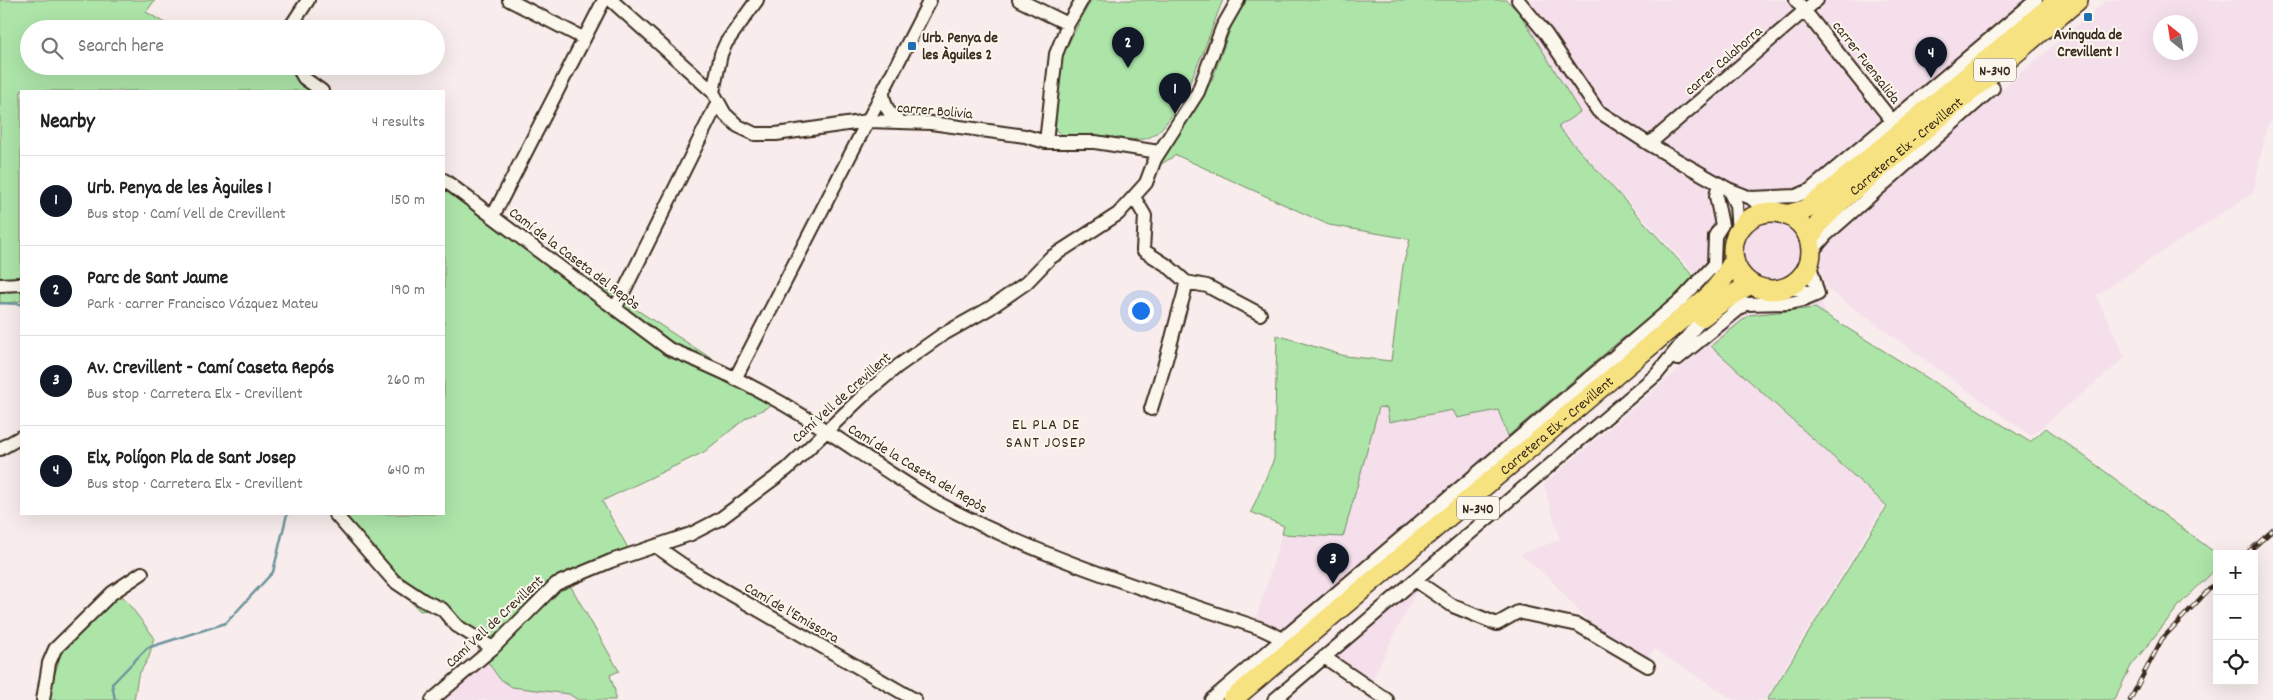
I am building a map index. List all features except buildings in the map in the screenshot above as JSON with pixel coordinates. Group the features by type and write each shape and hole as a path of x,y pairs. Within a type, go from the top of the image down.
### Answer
{"highway":[{"name":"Carretera Elx - Crevillent","path":"1777,214 1805,210 1902,123 2058,0"},
{"name":"Carretera Elx - Crevillent","path":"1809,252 1820,222 1842,200 2078,0"},
{"path":"1902,123 1961,64"},
{"path":"1777,214 1798,223 1809,252"},
{"name":"N-340","path":"1734,260 1733,248 1738,232 1748,220 1777,214"},
{"name":"N-340","path":"1785,288 1800,278 1809,252"},
{"path":"1734,260 1737,268 1750,284 1770,290 1785,288"},
{"name":"Carretera Elx - Crevillent","path":"1232,700 1710,295 1723,279 1734,260"},
{"name":"Carretera Elx - Crevillent","path":"1251,700 1705,315 1750,284"}],"street":[{"path":"295,20 308,0"},
{"path":"509,0 583,38"},
{"path":"493,216 604,0"},
{"name":"carrer Bolivia","path":"611,0 716,97 725,114 738,126 754,134 776,134 868,121 931,123 1046,142 1094,142 1159,152"},
{"path":"615,309 716,97 721,54 726,43 757,0"},
{"path":"735,379 930,0"},
{"path":"1018,0 1068,24"},
{"path":"1046,142 1056,54 1068,24 1082,0"},
{"name":"Camí Vell de Crevillent","path":"432,700 493,648 556,584 611,560 657,547 691,534 720,519 787,469 866,393 898,366 1026,283 1050,258 1118,214 1146,183 1169,134 1180,122 1198,92 1222,28 1238,0"},
{"path":"1518,0 1546,34 1598,111 1650,144 1777,214"},
{"name":"carrer Fuensalida","path":"1796,0 1902,123"},
{"name":"carrer Calahorra","path":"1650,144 1817,0"},
{"path":"1961,64 2036,0"},
{"path":"302,75 321,90"},
{"path":"1818,294 1809,252 1993,88"},
{"path":"883,94 884,106 890,115 901,122"},
{"path":"1751,198 1796,196 1810,190 1902,123"},
{"path":"1137,149 1169,134"},
{"name":"Camí de la Caseta del Repòs","path":"445,181 669,349 735,379 808,419 937,502 1011,540 1262,629 1284,639"},
{"path":"1724,186 1736,205 1738,232"},
{"path":"1211,700 1580,388 1683,298 1714,265 1715,236 1722,226 1716,196 1724,186"},
{"path":"1134,197 1144,216 1142,250 1168,266 1186,282 1207,286 1260,314"},
{"path":"1151,409 1172,342 1178,313 1185,298 1186,282"},
{"path":"0,285 20,284"},
{"path":"1785,288 1818,294"},
{"path":"1274,700 1656,376 1745,304 1790,302 1804,300 1818,294"},
{"path":"1656,376 1705,315"},
{"path":"1580,388 1652,345"},
{"path":"0,449 20,438"},
{"path":"335,515 394,581 424,601 442,609 457,626 493,648"},
{"name":"Camí de l'Emissora","path":"657,547 696,574 754,609 914,700"},
{"path":"43,700 50,663 55,649 112,593 142,573"},
{"path":"1415,580 1453,606 1497,624 1518,612 1578,625 1648,666"},
{"path":"1324,657 1387,700"}],"shaded area":[{"path":"1506,0 2036,0 1795,203 1827,321 1953,420 1883,507 1765,700 1734,700 1654,649 1646,662 1588,621 1550,579 1520,554 1560,540 1544,484 1738,319 1558,127 1580,111 1519,12"},
{"path":"2107,0 2273,0 2273,121 2267,125 2253,193 2096,295 2125,358 2031,436 1826,288 1820,264 1820,249 1886,188"},
{"path":"1379,407 1387,408 1390,422 1454,410 1457,418 1498,410 1508,441 1271,639 1254,626 1282,534 1343,536"},
{"path":"1418,587 1370,684 1334,656"},
{"path":"487,661 499,678 512,687 569,694 579,700 441,700"}],"green space":[{"path":"0,0 155,0 146,12 160,20 20,20 20,75 296,75 304,78 321,90 20,90 20,301 0,304"},
{"path":"1091,0 1223,0 1181,101 1157,133 1144,139 1069,136 1063,135 1055,129 1062,56"},
{"path":"1244,0 1506,0 1519,12 1580,112 1558,127 1702,286 1623,338 1508,436 1498,410 1457,418 1453,410 1389,422 1387,408 1379,407 1343,537 1282,534 1284,526 1251,512 1274,459 1277,335 1345,356 1391,361 1403,266 1410,239 1329,225 1176,155 1158,166 1171,139 1193,114 1212,80 1236,13"},
{"path":"445,181 493,216 778,402 746,418 704,452 602,501 634,559 570,585 619,671 610,675 615,691 615,700 578,700 569,694 512,687 499,678 482,650 434,609 420,611 359,551 328,515 445,515"},
{"path":"1815,308 2030,442 2046,428 2213,551 2213,572 2182,602 2131,666 2114,700 1767,700 1887,506 1711,346 1749,315"},
{"path":"121,594 154,637 149,657 138,676 134,700 47,700 62,650"}],"waterway":[{"path":"0,303 20,304"},
{"path":"115,700 112,684 147,648 226,623 273,572 287,515"}],"railway":[{"path":"2250,550 2273,530"},
{"path":"2130,700 2162,639 2213,585"}],"place":[{"name":"Avinguda de Crevillent 1","path":"2088,17"},
{"name":"Urb. Penya de les Àguiles 2","path":"912,46"},
{"name":"Parc de Sant Jaume","path":"1128,68"},
{"name":"Elx, Polígon Pla de Sant Josep","path":"1931,78"},
{"name":"Urb. Penya de les Àguiles 1","path":"1175,114"},
{"name":"Av. Crevillent - Camí Caseta Repós","path":"1333,584"}],"district":[{"name":"EL PLA DE SANT JOSEP","path":"1046,432"}]}
